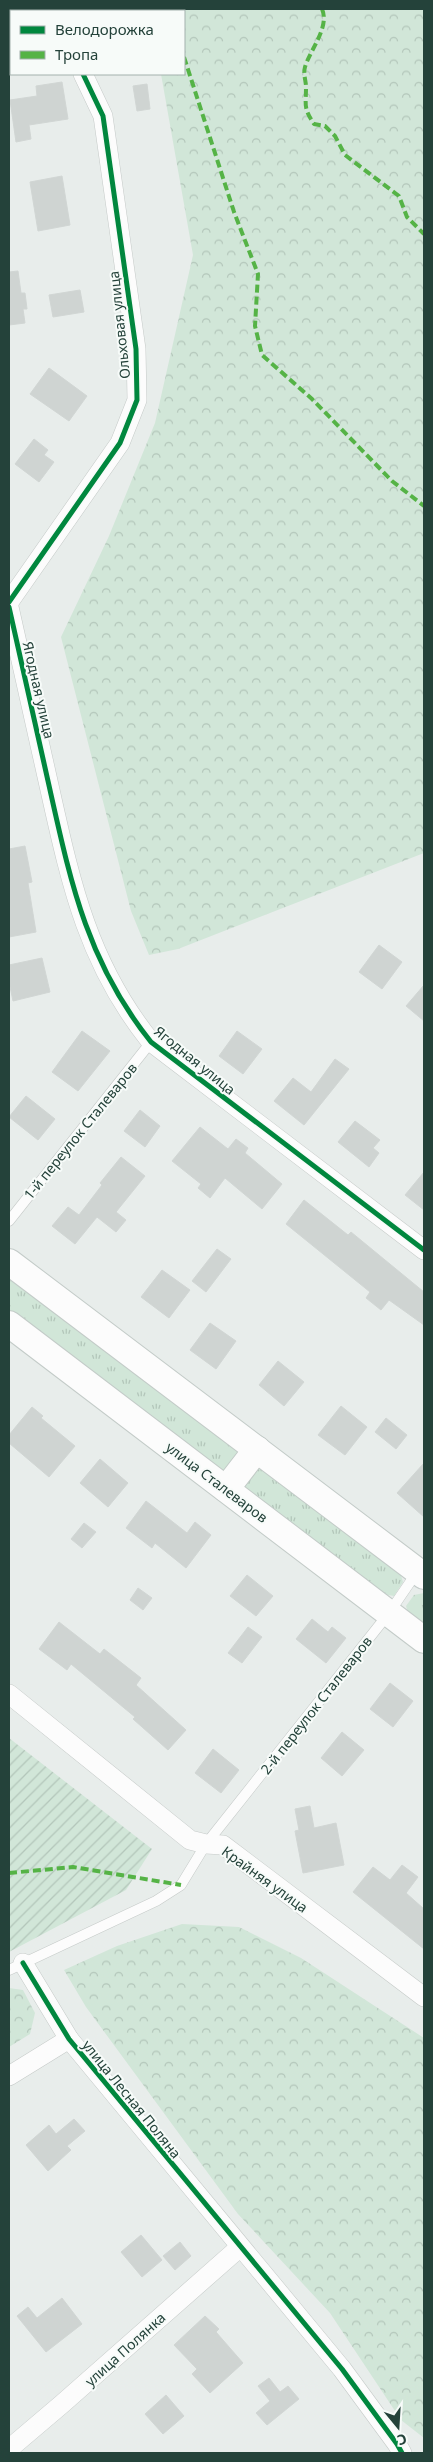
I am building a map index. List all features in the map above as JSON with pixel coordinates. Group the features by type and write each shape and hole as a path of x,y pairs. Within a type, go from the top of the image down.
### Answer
{"main road":[{"path":"9,1262 257,1449 422,1570"},
{"name":"улица Сталеваров","path":"9,1324 424,1640"},
{"path":"226,1489 257,1449"}],"street":[{"name":"Ольховая улица","path":"9,602 120,443 138,400 136,349 103,116 83,75"},
{"name":"Ягодная улица","path":"9,607 71,884 91,944 129,1015 151,1042 424,1250"},
{"name":"Крайняя улица","path":"9,1694 190,1840 223,1846 424,1997"},
{"name":"улица Лесная Поляна","path":"16,1967 69,2039 239,2248 342,2370 402,2453"},
{"path":"9,2076 69,2039"},
{"name":"улица Полянка","path":"9,2449 239,2248"}],"lane":[{"name":"1-й переулок Сталеваров","path":"9,1220 151,1042"},
{"name":"2-й переулок Сталеваров","path":"16,1967 156,1900 181,1884 206,1844 422,1570"}],"green space":[{"path":"424,9 424,853 178,949 149,955 131,911 61,637 109,536 155,423 193,255 161,75 185,75 185,10 150,10"},
{"path":"9,1272 242,1448 222,1476 9,1313"},
{"path":"262,1463 398,1566 403,1582 394,1596 376,1593 240,1489"},
{"path":"424,1593 424,1631 410,1620 406,1606 414,1595"},
{"path":"9,1738 152,1849 126,1890 9,1952"},
{"path":"182,1924 239,1927 301,1958 424,2038 424,2438 401,2420 330,2313 238,2214 86,2007 64,1970 117,1946"},
{"path":"9,1988 23,1990 35,2013 30,2034 9,2047"}],"building":[{"path":"62,82 68,119 29,125 31,139 16,142 10,100 37,96 36,86"},
{"path":"147,84 150,109 137,111 133,86"},
{"path":"62,176 70,225 38,231 30,182"},
{"path":"18,271 21,293 25,293 27,309 23,309 25,323 9,325 9,272"},
{"path":"80,290 84,312 53,317 49,295"},
{"path":"49,368 87,396 69,421 30,394"},
{"path":"34,439 48,450 44,455 54,462 39,482 15,464"},
{"path":"25,846 32,882 28,883 36,932 9,937 9,849"},
{"path":"379,945 402,962 382,989 359,972"},
{"path":"42,958 50,992 13,1001 9,982 9,965"},
{"path":"424,985 424,1021 406,1006"},
{"path":"82,1031 110,1051 78,1091 52,1072"},
{"path":"237,1031 262,1049 243,1074 219,1056"},
{"path":"335,1059 349,1069 304,1125 274,1101 293,1078 311,1092"},
{"path":"26,1096 55,1119 38,1140 9,1117"},
{"path":"140,1110 160,1126 145,1147 124,1131"},
{"path":"355,1121 380,1140 373,1148 379,1153 369,1167 338,1142"},
{"path":"200,1127 228,1149 236,1139 248,1148 245,1153 282,1184 262,1209 225,1178 210,1198 198,1188 201,1184 172,1161"},
{"path":"121,1157 145,1176 116,1212 126,1220 116,1232 97,1217 75,1244 52,1226 68,1207 79,1215 102,1185 100,1183"},
{"path":"424,1172 424,1210 405,1195"},
{"path":"304,1200 348,1235 351,1232 424,1292 424,1325 389,1300 381,1310 366,1298 370,1292 286,1224"},
{"path":"217,1249 231,1259 206,1292 192,1281"},
{"path":"162,1270 190,1290 169,1318 141,1297"},
{"path":"210,1323 236,1341 216,1369 190,1350"},
{"path":"278,1361 304,1382 284,1406 259,1385"},
{"path":"341,1406 367,1427 345,1455 318,1435"},
{"path":"32,1407 43,1416 41,1418 75,1446 49,1477 9,1443 9,1435"},
{"path":"386,1418 407,1435 396,1449 375,1432"},
{"path":"100,1459 128,1483 108,1507 80,1483"},
{"path":"424,1463 424,1517 397,1493"},
{"path":"146,1501 187,1533 195,1522 211,1535 186,1568 155,1543 152,1548 126,1528"},
{"path":"84,1523 96,1532 82,1548 71,1539"},
{"path":"247,1575 273,1596 256,1616 230,1596"},
{"path":"138,1588 152,1598 143,1610 130,1600"},
{"path":"312,1619 328,1632 332,1627 346,1638 326,1663 296,1639"},
{"path":"59,1622 100,1654 104,1649 141,1678 136,1685 186,1730 168,1750 133,1719 135,1717 71,1664 67,1670 39,1649"},
{"path":"248,1627 262,1637 242,1663 228,1653"},
{"path":"390,1683 413,1701 393,1727 370,1709"},
{"path":"342,1732 364,1750 342,1776 321,1758"},
{"path":"213,1749 239,1770 221,1793 195,1773"},
{"path":"310,1806 314,1828 336,1823 344,1865 303,1873 295,1831 299,1830 295,1809"},
{"path":"402,1865 418,1877 406,1893 424,1909 424,1949 353,1892 373,1867 390,1880"},
{"path":"74,2119 85,2131 67,2146 71,2150 48,2171 26,2145 49,2125 56,2134"},
{"path":"141,2235 162,2260 142,2277 121,2252"},
{"path":"180,2242 191,2256 175,2270 163,2256"},
{"path":"62,2298 82,2324 46,2352 17,2316 28,2307 37,2318"},
{"path":"205,2316 219,2329 216,2332 243,2363 210,2393 192,2374 197,2369 174,2345"},
{"path":"269,2378 280,2392 288,2386 299,2399 267,2425 256,2413 270,2401 258,2386"},
{"path":"166,2395 184,2416 163,2434 145,2414"}],"marked path":[{"path":"322,9 324,16 321,31 304,70 308,114 314,124 325,126 335,136 345,155 399,196 407,217 424,234"},
{"path":"185,60 234,212 258,274 255,326 262,355 312,399 392,481 424,506"},
{"path":"9,1873 73,1867 181,1885"}],"cycle path":[{"path":"9,602 120,443 137,400 136,349 103,116 83,75"},
{"path":"9,607 73,885 83,918 96,950 129,1012 151,1042 424,1250"},
{"path":"23,1963 69,2039 342,2369 402,2453"}]}
